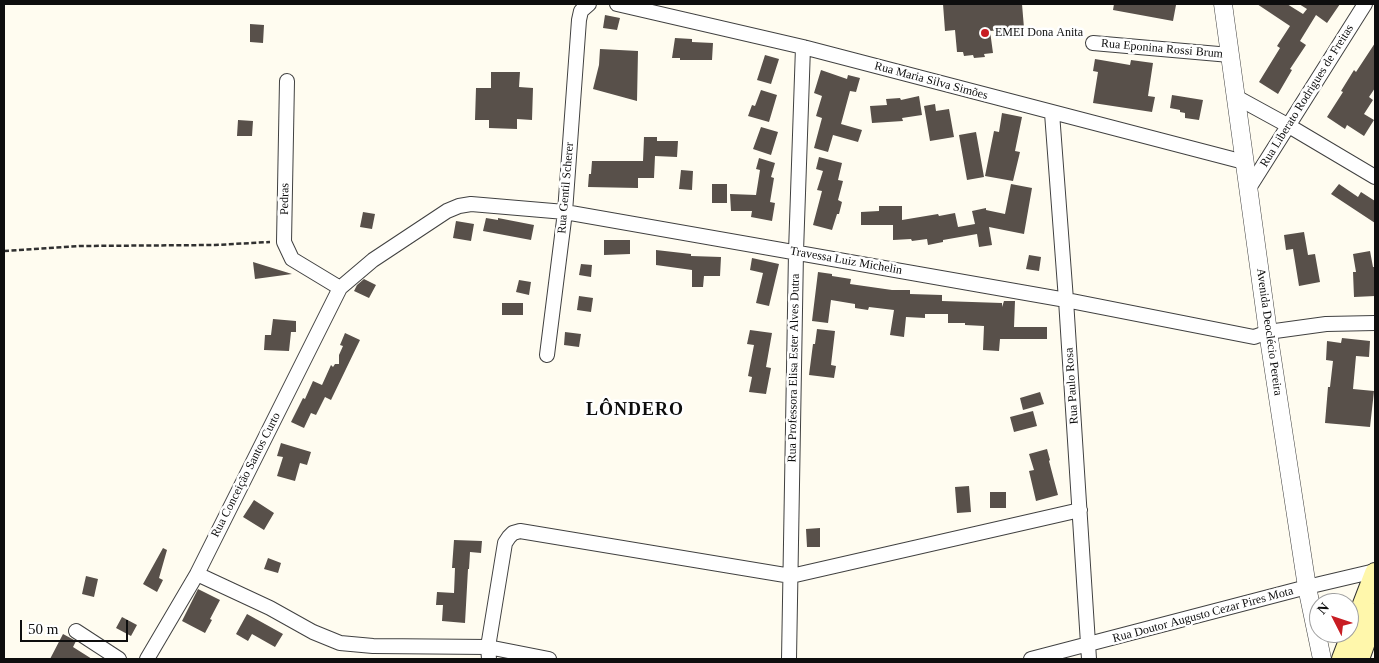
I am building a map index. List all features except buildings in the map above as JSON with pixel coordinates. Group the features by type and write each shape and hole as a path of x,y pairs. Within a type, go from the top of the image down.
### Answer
{"main road":[{"path":"1342,659 1375,572"},
{"path":"1359,659 1375,614"}],"street":[{"name":"Rua Gentil Scherer","path":"547,355 565,212 578,20 589,4"},
{"name":"Rua Maria Silva Simões","path":"617,4 803,47 1244,162"},
{"name":"Avenida Deoclécio Pereira","path":"1223,4 1268,332 1307,587 1322,659"},
{"name":"Rua Liberato Rodrigues de Freitas","path":"1249,188 1365,4"},
{"name":"Rua Eponina Rossi Brum","path":"1093,43 1230,55"},
{"name":"Rua Professora Elisa Ester Alves Dutra","path":"789,659 796,252 803,47"},
{"name":"Pedras","path":"284,242 288,81"},
{"path":"1236,97 1375,177"},
{"name":"Rua Paulo Rosa","path":"1052,113 1089,652"},
{"name":"Travessa Luiz Michelin","path":"340,288 373,260 447,211 458,206 471,204 565,212 1066,300 1254,338 1268,332 1326,324 1375,323"},
{"path":"284,242 292,259 340,288"},
{"name":"Rua Conceição Santos Curto","path":"147,659 197,574 340,288"},
{"path":"488,653 505,544 509,537 520,531 790,576 1080,510"},
{"name":"Rua Doutor Augusto Cezar Pires Mota","path":"1031,659 1089,652 1307,587 1375,572"},
{"path":"197,574 270,608 312,632 340,643 549,659"},
{"path":"76,632 119,659"}],"path":[{"path":"4,251 79,246 284,242"}],"place":[{"name":"EMEI Dona Anita","path":"985,33"}],"district":[{"name":"LÔNDERO","path":"635,410"}]}
